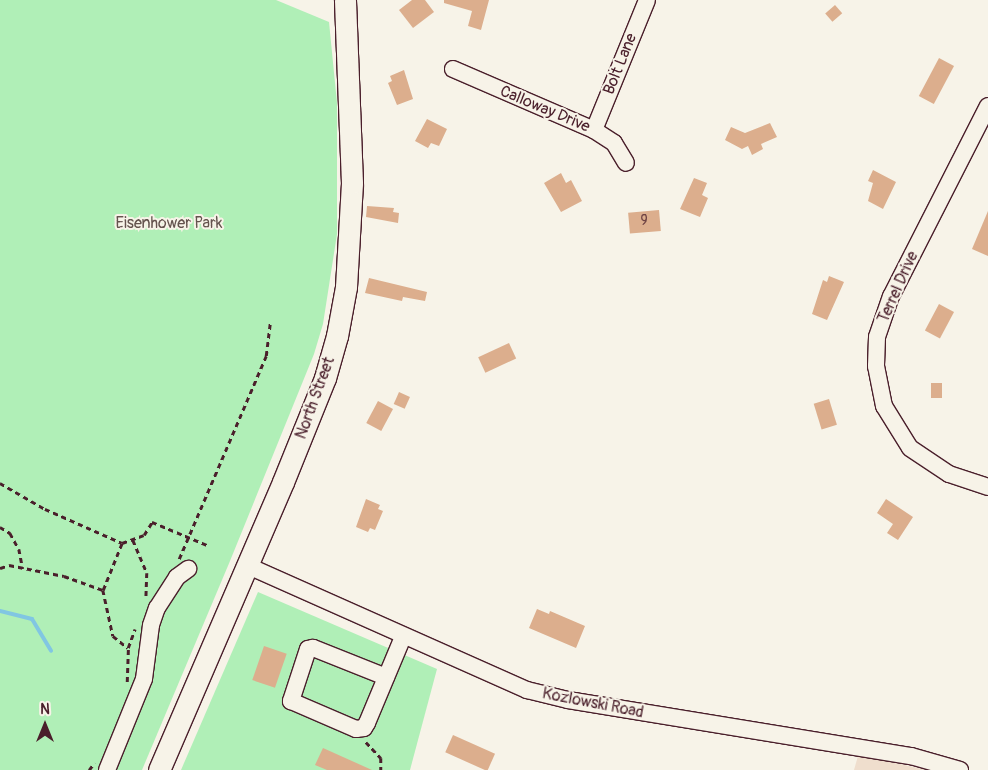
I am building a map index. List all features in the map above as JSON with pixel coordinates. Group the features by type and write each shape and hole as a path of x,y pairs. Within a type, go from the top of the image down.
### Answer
{"main road":[{"name":"North Street","path":"159,770 325,378 346,287 352,183 345,0"}],"street":[{"name":"Bolt Lane","path":"594,130 647,0"},
{"name":"Calloway Drive","path":"453,69 594,130 614,142 626,163"},
{"name":"Terrel Drive","path":"988,106 891,296 877,337 876,366 884,406 910,448 949,474 988,486"},
{"name":"Kozlowski Road","path":"246,565 402,637 514,685 568,700 911,756 960,770"},
{"path":"102,763 144,679 151,625 157,608 183,566"},
{"path":"386,677 317,647 308,650 291,701 360,729 367,723 386,677 402,637"}],"path":[{"path":"183,566 188,537 266,356 270,321"},
{"path":"0,483 45,510 122,543 144,535 152,522 208,545"},
{"path":"0,527 10,533 19,549 23,569"},
{"path":"132,540 147,573 146,602"},
{"path":"122,543 103,590 113,636 128,648"},
{"path":"0,568 9,566 64,576 103,590"},
{"path":"126,686 128,648 139,620"},
{"path":"360,729 364,740 381,758 381,770"},
{"path":"89,770 102,763"}],"shaded area":[{"path":"858,756 891,762 927,770 854,770"}],"green space":[{"name":"Eisenhower Park","path":"0,0 276,0 329,22 337,103 337,234 323,324 314,354 230,561 142,770 0,770"},
{"path":"258,592 437,669 410,770 181,770"}],"building":[{"path":"412,0 425,0 434,12 413,28 399,10"},
{"path":"444,0 489,0 481,30 468,26 472,11 444,3"},
{"path":"835,5 842,13 832,22 825,14"},
{"path":"939,58 954,66 934,104 919,96"},
{"path":"404,70 413,99 397,105 388,83 392,81 390,76"},
{"path":"427,119 447,129 439,146 431,143 428,148 415,141"},
{"path":"770,123 777,137 761,144 763,149 752,155 748,146 742,149 725,140 731,127 745,133"},
{"path":"873,170 896,182 883,209 868,201 873,183 868,181"},
{"path":"561,173 566,183 571,180 582,201 561,212 544,183"},
{"path":"694,178 707,183 702,195 708,198 700,217 680,209"},
{"path":"367,206 394,208 393,212 399,213 398,223 366,217"},
{"path":"659,210 661,231 630,234 628,213"},
{"path":"988,211 988,256 972,249"},
{"path":"829,276 844,282 827,320 812,314 823,280 827,282"},
{"path":"369,278 427,292 425,301 403,297 402,301 365,293"},
{"path":"939,304 954,312 940,338 925,330"},
{"path":"509,343 516,358 485,373 478,357"},
{"path":"931,383 942,383 942,398 931,398"},
{"path":"399,392 410,397 405,409 394,404"},
{"path":"829,399 837,425 822,429 814,404"},
{"path":"378,401 393,409 381,431 366,423"},
{"path":"366,499 380,505 378,509 383,511 375,530 370,528 368,532 356,527"},
{"path":"886,499 913,517 898,540 887,533 893,524 877,513"},
{"path":"537,609 549,614 550,611 585,626 576,648 529,628"},
{"path":"264,646 287,654 275,688 252,680"},
{"path":"453,735 495,754 488,770 485,770 445,752"},
{"path":"323,748 372,770 327,770 315,765"}],"waterway":[{"path":"0,611 32,619 51,651"}]}
